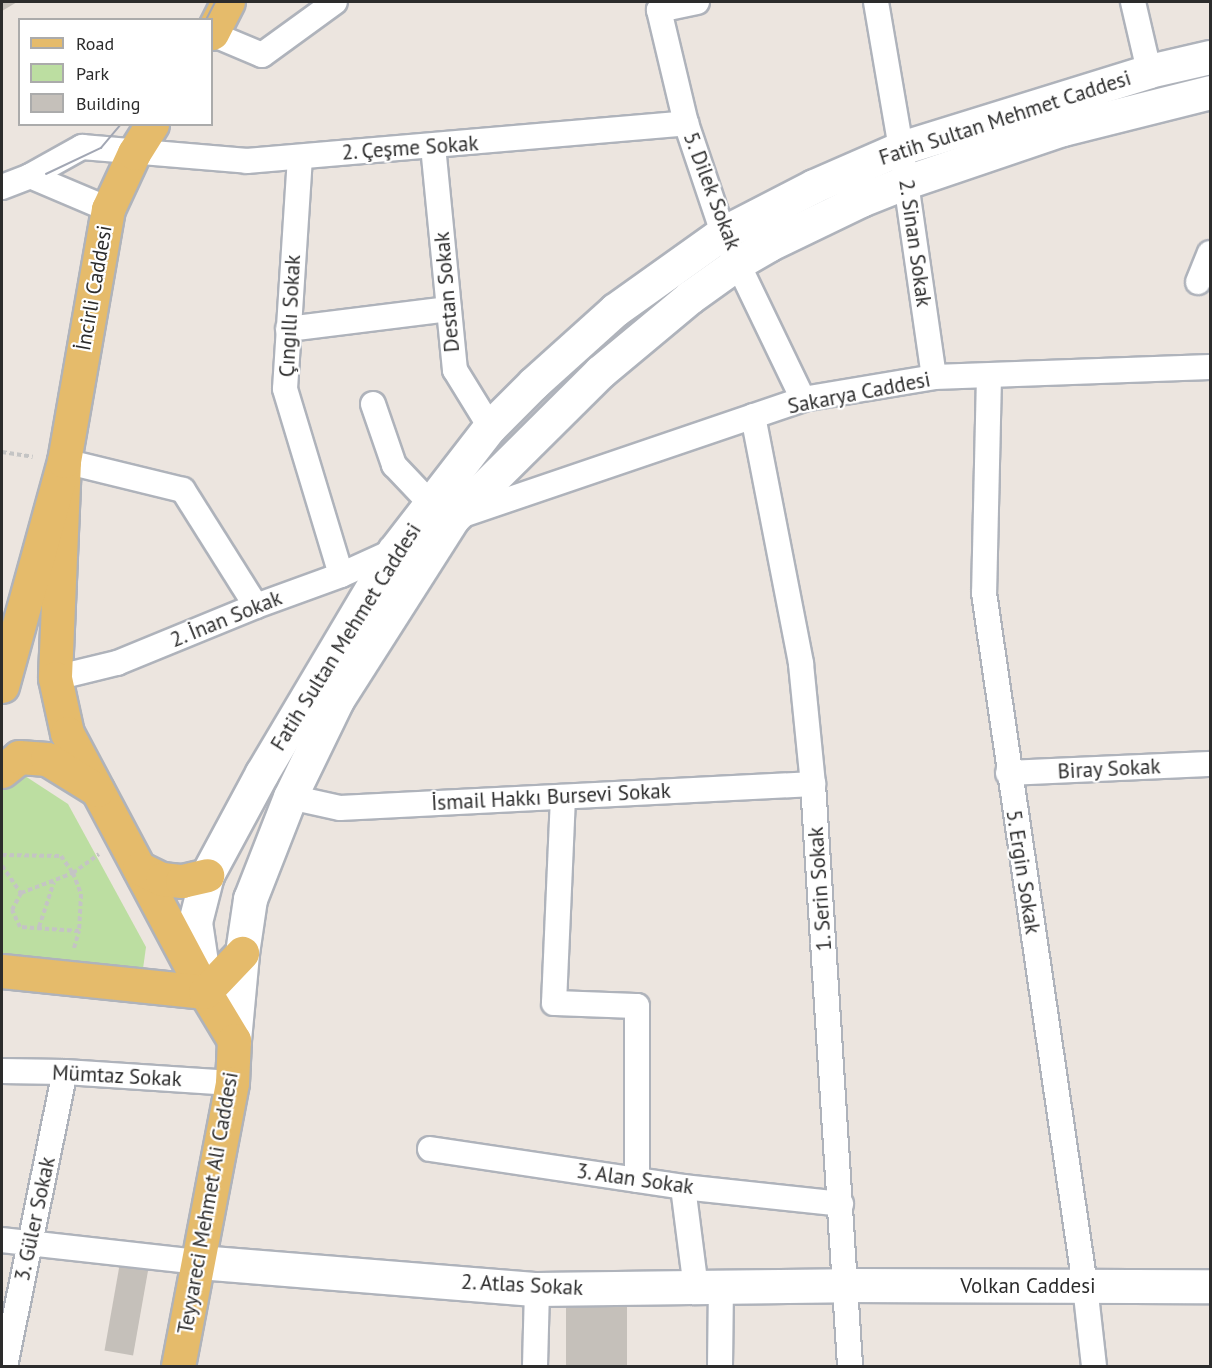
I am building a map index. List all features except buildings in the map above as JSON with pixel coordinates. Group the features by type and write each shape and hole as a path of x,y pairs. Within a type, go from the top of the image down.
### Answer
{"main road":[{"path":"213,32 228,2"},
{"name":"Fatih Sultan Mehmet Caddesi","path":"234,1040 242,953 250,899 290,797 337,700 490,427 534,383 615,310 723,233 814,186 901,148 1149,71 1210,57"},
{"name":"Fatih Sultan Mehmet Caddesi","path":"205,992 195,922 207,876 262,773 394,551 600,372 690,297 739,262 799,230 906,182 1063,129 1210,92"},
{"name":"İncirli Caddesi","path":"64,461 108,209 134,153 151,126"},
{"path":"64,461 55,678 67,733 205,992 234,1040"},
{"path":"2,686 64,461"},
{"path":"2,771 19,757 47,759 98,791"},
{"path":"139,868 162,879 182,881 207,876"},
{"path":"205,992 242,953"},
{"path":"2,971 205,992"},
{"name":"Teyyareci Mehmet Ali Caddesi","path":"178,1366 232,1083 234,1040"},
{"name":"2. Atlas Sokak","path":"199,1262 537,1289 846,1286"},
{"name":"Volkan Caddesi","path":"846,1286 1210,1286"}],"street":[{"path":"213,34 262,56 335,2"},
{"name":"5. Dilek Sokak","path":"697,2 659,10 686,123 723,233 739,262 803,399"},
{"name":"2. Sinan Sokak","path":"876,2 901,148 934,377"},
{"path":"1133,2 1149,71"},
{"name":"2. Çeşme Sokak","path":"2,187 30,176 82,147 247,161 686,123"},
{"name":"Destan Sokak","path":"433,146 455,370 490,427"},
{"name":"Çıngıllı Sokak","path":"300,157 285,389 341,575"},
{"path":"30,176 108,209"},
{"path":"1198,282 1210,253"},
{"path":"288,329 449,309"},
{"name":"Sakarya Caddesi","path":"442,510 803,399 934,377 1210,367"},
{"name":"5. Ergin Sokak","path":"989,376 984,593 1008,773 1085,1286 1094,1366"},
{"path":"373,404 394,465 442,510"},
{"name":"1. Serin Sokak","path":"753,416 801,664 813,784 850,1366"},
{"path":"64,461 183,490 256,606"},
{"name":"2. İnan Sokak","path":"55,678 117,663 256,606 341,575 394,551"},
{"name":"Biray Sokak","path":"1008,773 1210,764"},
{"name":"İsmail Hakkı Bursevi Sokak","path":"290,797 340,808 813,784"},
{"path":"563,797 554,1003 637,1006 637,1180"},
{"name":"Mümtaz Sokak","path":"2,1071 65,1072 232,1083"},
{"name":"3. Güler Sokak","path":"5,1366 65,1072"},
{"name":"3. Alan Sokak","path":"430,1149 683,1187 841,1204"},
{"path":"683,1187 709,1288 720,1366"},
{"path":"2,1240 199,1262"},
{"path":"535,1366 537,1289"}],"path":[{"path":"2,855 61,856 73,873 81,894 79,932 65,977"},
{"path":"79,932 20,927 12,910 21,893 73,873 97,855"},
{"path":"2,866 21,893"},
{"path":"39,927 54,882"}],"green space":[{"path":"22,774 68,804 146,947 142,976 2,960 2,788"}],"tram line":[{"path":"207,18 215,2"},
{"path":"46,174 101,148 119,126"}]}
